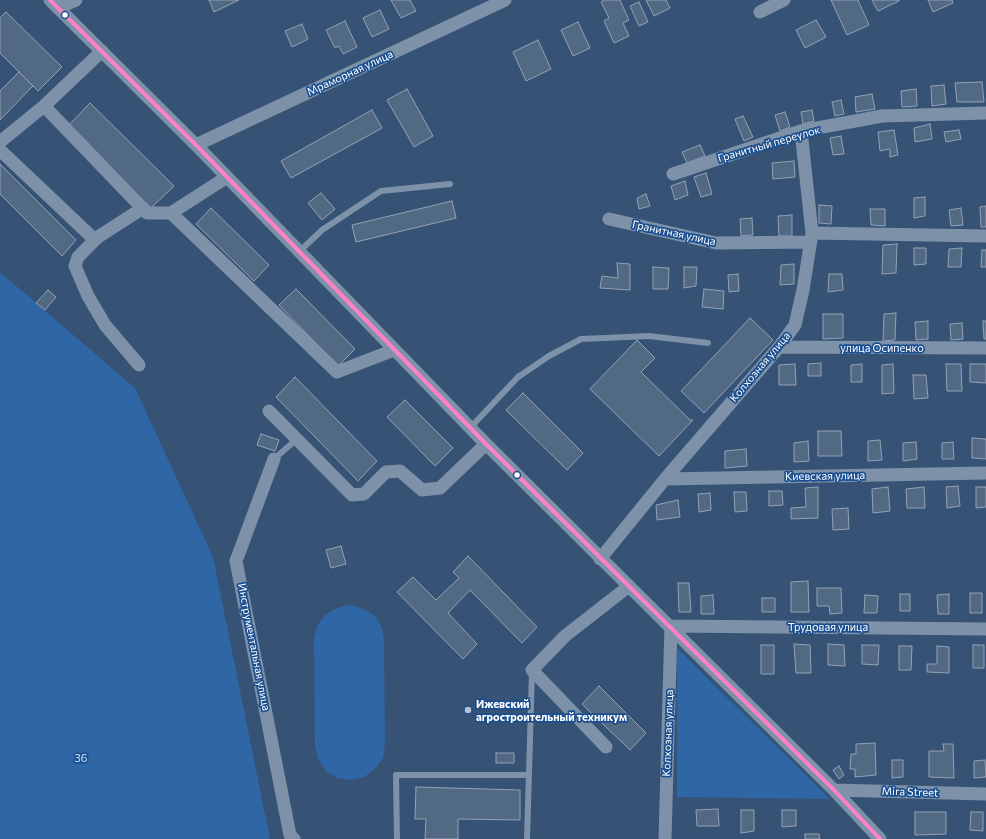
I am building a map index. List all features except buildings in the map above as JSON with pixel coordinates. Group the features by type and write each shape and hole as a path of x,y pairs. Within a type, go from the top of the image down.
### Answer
{"street":[{"path":"54,4 76,0"},
{"name":"Мраморная улица","path":"196,145 505,0"},
{"path":"760,12 784,0"},
{"path":"54,4 196,145 470,428 600,559 671,626 834,790 880,839"},
{"path":"0,142 44,106 102,51"},
{"path":"44,106 147,213 171,213 227,177"},
{"name":"Гранитный переулок","path":"673,174 801,132 882,116 986,113"},
{"name":"Колхозная улица","path":"600,559 665,479 779,347 795,325 811,237 801,132"},
{"path":"0,150 95,240"},
{"path":"139,364 105,325 88,296 75,266 78,258 95,240 143,208"},
{"path":"171,213 337,372 394,350"},
{"name":"Гранитная улица","path":"609,219 716,243 811,237 986,236"},
{"name":"улица Осипенко","path":"779,347 986,348"},
{"path":"269,411 352,495 364,494 386,472 400,471 422,490 440,488 486,444"},
{"name":"Инструментальная улица","path":"274,459 236,561 290,835 294,839"},
{"name":"Киевская улица","path":"665,479 986,473"},
{"path":"606,747 532,670 565,636 629,586"},
{"name":"Колхозная улица","path":"665,839 671,626"},
{"name":"Трудовая улица","path":"671,626 986,628"},
{"name":"Mira Street","path":"834,790 986,794"}],"lane":[{"path":"300,251 322,230 381,191 450,184"},
{"path":"470,428 518,377 549,356 582,339 649,336 708,343"},
{"path":"274,459 297,439"},
{"path":"527,839 532,670"},
{"path":"397,839 396,775 529,775"}],"green space":[{"name":"36","path":"0,272 135,388 213,557 270,839 0,839"},
{"path":"350,605 364,609 375,616 382,628 384,641 385,744 383,758 375,769 364,777 351,780 337,778 326,771 318,759 315,746 314,640 317,626 325,615 337,608"},
{"path":"677,648 830,799 677,797"}],"transit line":[{"path":"50,0 196,145 486,444 834,790 880,839"}],"place":[{"name":"Ижевский агростроительный техникум","path":"468,710"}]}
